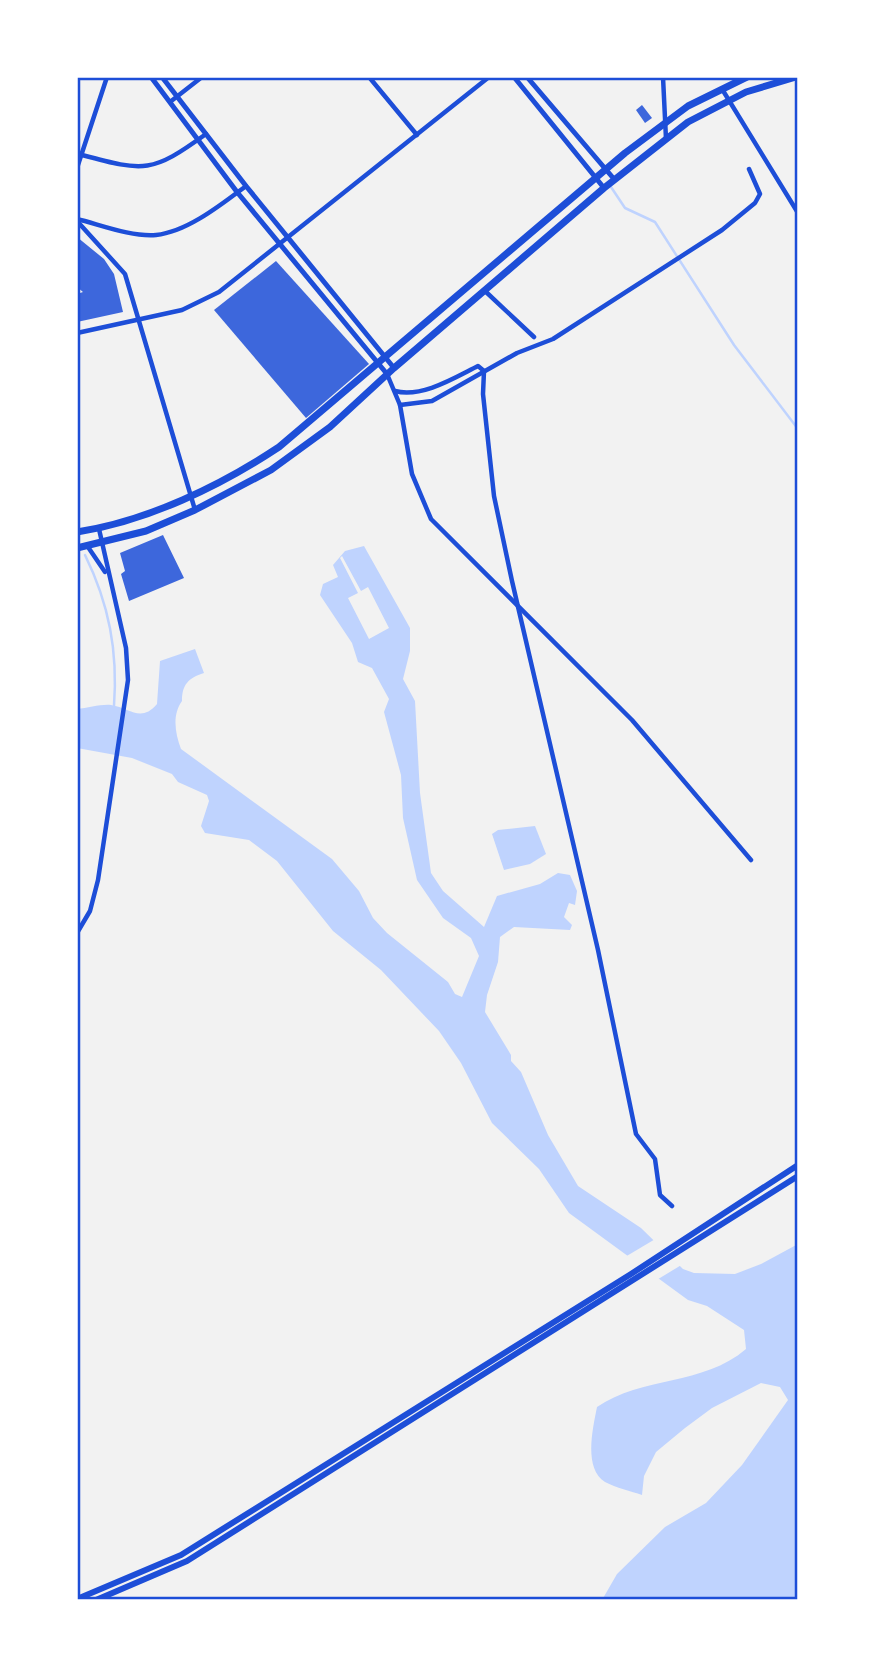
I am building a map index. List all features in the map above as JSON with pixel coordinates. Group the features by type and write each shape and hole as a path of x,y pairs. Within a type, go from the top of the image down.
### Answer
{"highway":[{"path":"77,548 146,531 195,510 263,475 310,444 614,179 688,122 746,92 796,77"},
{"path":"77,533 99,529 191,495 239,472 279,447 606,169 688,106 743,78"}],"main road":[{"path":"675,1250 798,1165"},
{"path":"96,1600 187,1561 675,1250 798,1176"},
{"path":"77,1599 181,1555 633,1277"}],"street":[{"path":"77,168 107,77"},
{"path":"151,77 237,192 383,361"},
{"path":"162,77 391,371 412,474 431,519 632,720 751,860"},
{"path":"170,102 202,77"},
{"path":"369,77 417,135"},
{"path":"77,333 200,303 281,245 489,77"},
{"path":"514,77 604,188"},
{"path":"527,77 614,179"},
{"path":"663,77 666,139"},
{"path":"743,78 746,92"},
{"path":"722,88 798,213"},
{"path":"82,155 129,167 148,168 165,162 206,134"},
{"path":"400,405 432,401 517,353 553,339 687,254 755,203 760,194 749,169"},
{"path":"77,220 144,235 157,235 181,227 246,186"},
{"path":"77,220 122,268 135,302 137,320 195,510"},
{"path":"485,290 534,337"},
{"path":"395,391 408,393 430,388 478,366 484,371"},
{"path":"484,371 483,394 494,496 517,605 598,950 636,1134 655,1159 660,1195 671,1206"},
{"path":"77,933 95,896 126,701 126,648 118,609 107,576 99,529"},
{"path":"88,547 107,576"}],"water":[{"path":"364,546 410,628 410,651 403,679 415,701 420,793 431,873 443,891 484,927 497,896 540,884 558,873 570,875 577,891 575,905 569,903 564,917 572,925 570,930 514,927 500,937 498,962 487,995 485,1012 511,1055 511,1061 521,1072 548,1135 578,1186 641,1228 683,1269 694,1273 735,1274 761,1264 798,1244 798,1600 602,1600 617,1574 665,1527 706,1503 742,1465 788,1400 780,1387 761,1383 712,1408 685,1428 656,1452 644,1476 642,1495 605,1482 598,1476 591,1447 597,1407 633,1390 692,1375 729,1361 746,1349 744,1330 707,1306 688,1300 569,1213 539,1169 492,1123 461,1063 439,1031 381,970 333,931 277,861 249,840 205,833 201,826 209,801 207,795 178,782 172,774 132,758 77,748 77,709 111,705 135,713 146,713 157,704 160,661 195,649 204,673 190,680 183,691 176,718 181,749 332,859 359,891 373,918 387,933 448,982 455,994 462,997 479,956 471,938 443,918 417,880 403,818 401,775 384,712 389,699 372,668 358,662 352,643 320,595 323,584 338,577 333,565 345,551"},
{"path":"535,826 546,854 530,864 504,870 492,834 498,830"}],"pier":[{"path":"342,556 361,591 368,587 389,628 369,639 348,598 358,593 340,558"},
{"path":"657,1238 683,1264 655,1281 625,1257"}],"building":[{"path":"642,105 652,118 645,123 636,110"},
{"path":"77,237 104,259 114,274 123,312 77,322 77,294 83,292 77,287"},
{"path":"276,261 369,364 306,418 214,310"},
{"path":"163,535 184,578 129,601 121,574 125,571 120,553"}],"waterway":[{"path":"611,187 625,208 655,222 734,345 798,429"},
{"path":"85,555 100,592 110,628 115,666 114,706"}]}
